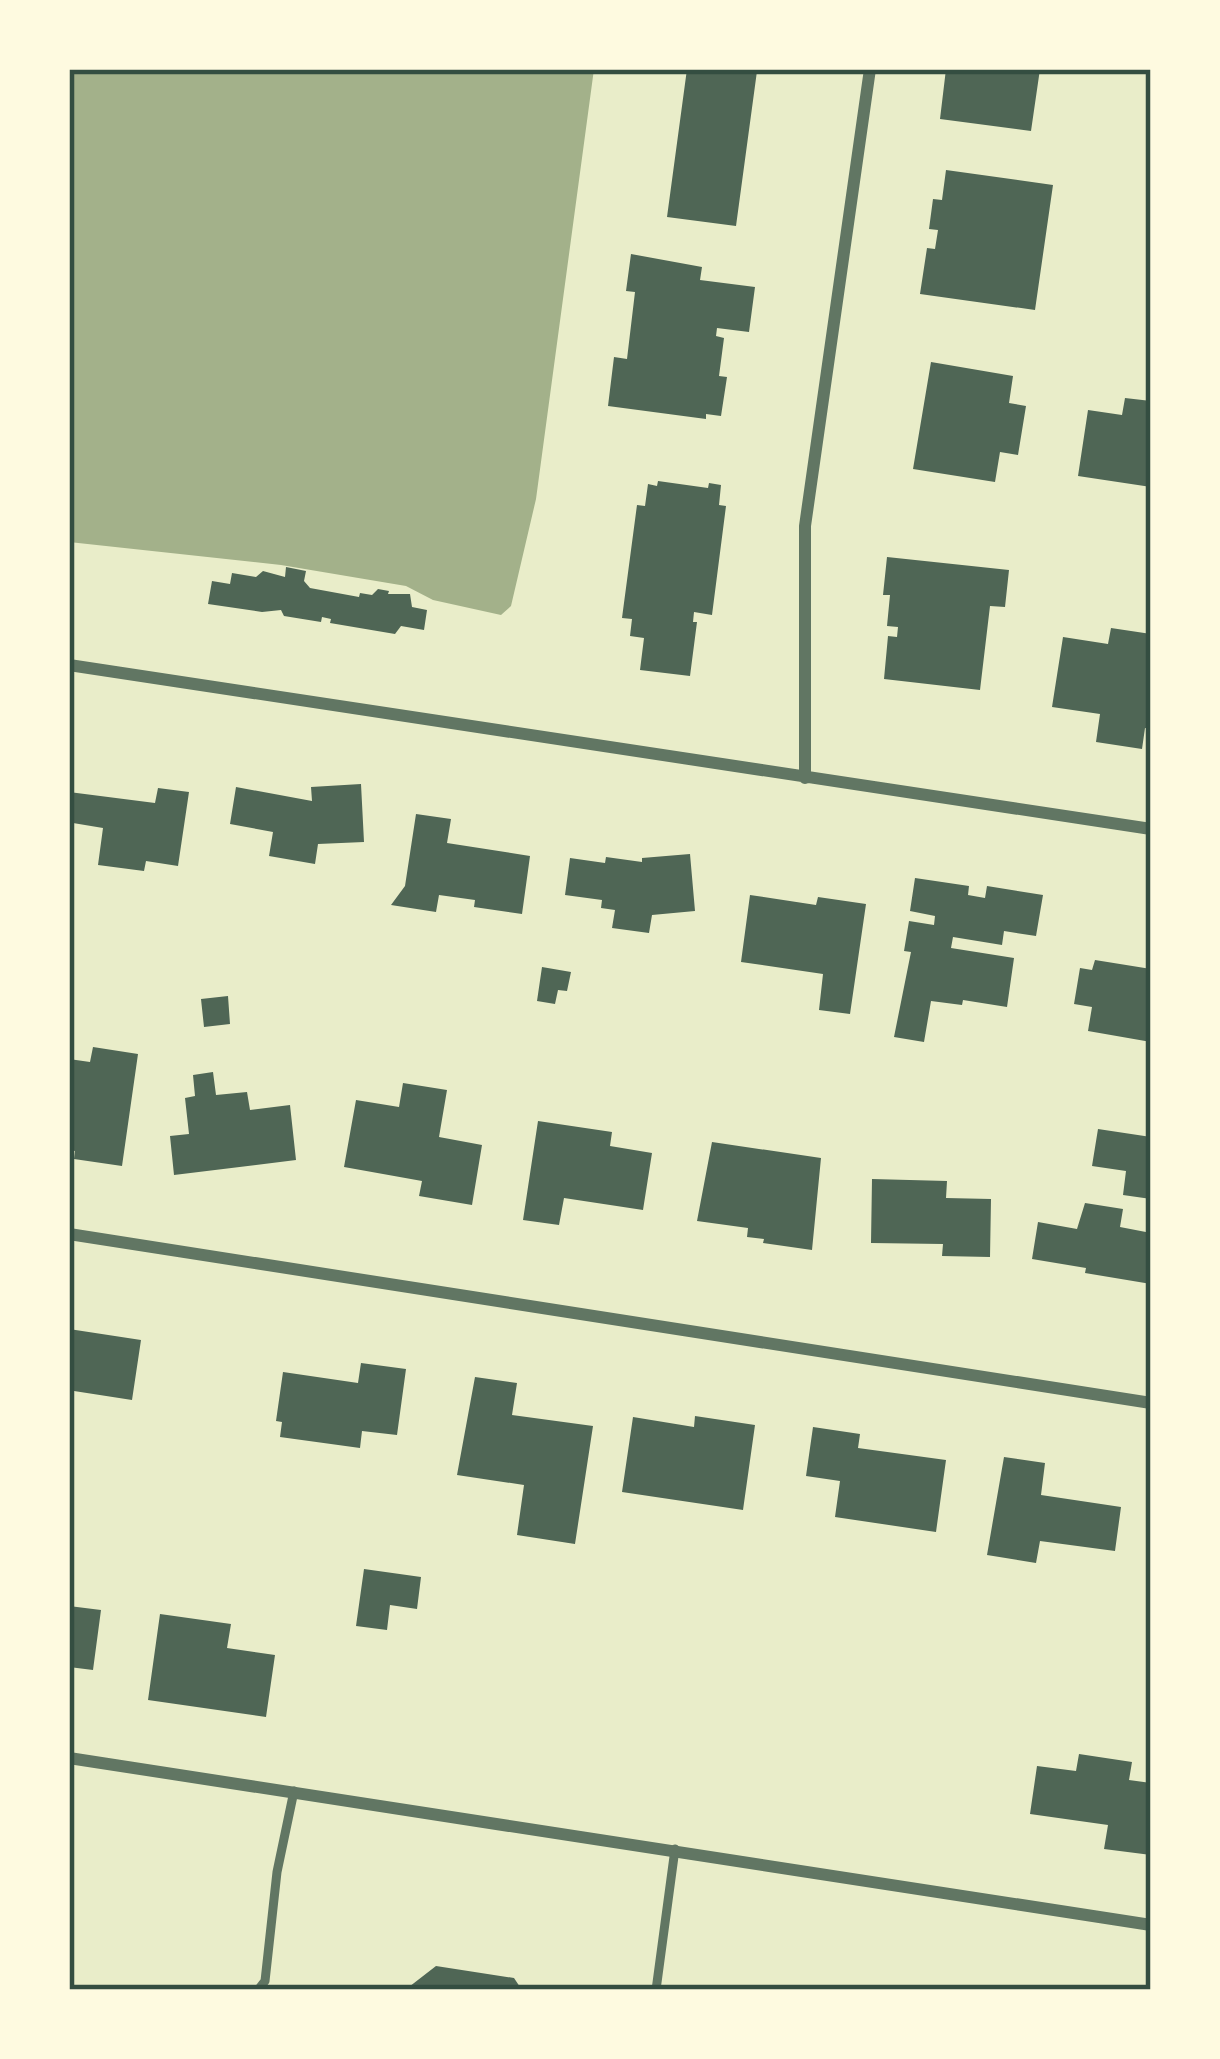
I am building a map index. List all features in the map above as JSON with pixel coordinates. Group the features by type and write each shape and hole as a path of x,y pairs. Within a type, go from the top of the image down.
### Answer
{"street":[{"path":"805,778 805,526 870,69"},
{"path":"69,665 1151,829"},
{"path":"69,1234 1151,1403"},
{"path":"69,1758 1151,1925"}],"lane":[{"path":"258,1990 265,1982 293,1791"},
{"path":"656,1990 675,1849"}],"shaded area":[{"path":"69,69 594,69 536,499 511,606 501,615 433,600 406,586 281,565 69,542"}],"building":[{"path":"687,69 757,71 736,226 667,217"},
{"path":"946,69 1040,69 1031,131 940,119"},
{"path":"946,170 1053,185 1035,310 920,294 927,248 935,249 938,230 929,229 933,199 942,200"},
{"path":"631,254 702,267 700,280 755,287 749,332 717,328 716,336 724,338 719,376 727,377 721,416 706,414 706,419 608,406 614,357 627,359 635,292 626,291"},
{"path":"931,362 1013,376 1009,403 1026,406 1018,455 1000,452 995,482 913,469"},
{"path":"1125,398 1151,401 1151,487 1078,476 1088,410 1122,415"},
{"path":"658,481 708,488 709,483 721,485 719,505 726,506 712,615 694,612 693,622 697,622 690,676 640,670 644,638 630,636 632,619 622,618 637,505 645,506 648,484 657,486"},
{"path":"887,557 1009,570 1005,607 990,606 980,690 884,679 888,636 897,637 898,627 887,626 890,595 883,595"},
{"path":"286,567 306,571 304,581 310,588 359,597 378,589 410,594 412,607 427,610 424,630 401,626 395,634 330,623 331,619 322,617 321,622 284,616 281,610 208,604 212,581 230,584 232,573 256,577 263,571 285,577"},
{"path":"1111,628 1151,634 1151,729 1145,728 1142,749 1096,742 1100,714 1052,707 1063,637 1108,644"},
{"path":"361,784 364,842 318,844 315,864 269,856 273,832 230,824 236,787 312,801 311,787"},
{"path":"158,788 189,792 178,866 146,861 144,871 98,865 103,828 73,823 69,792 155,803"},
{"path":"416,814 451,819 447,843 530,856 522,914 474,907 475,900 439,895 436,912 391,905 405,886"},
{"path":"690,854 695,911 652,915 649,933 612,928 615,910 601,908 602,900 565,895 570,858 642,862 642,858"},
{"path":"915,878 969,886 968,895 985,898 987,886 1043,895 1036,936 1004,931 1002,945 953,937 951,948 1014,958 1007,1007 931,1001 924,1042 894,1037 911,952 904,951 909,921 934,925 935,916 910,911"},
{"path":"750,895 816,905 818,897 866,904 850,1014 819,1010 823,974 741,962"},
{"path":"1095,960 1151,969 1151,1042 1088,1031 1092,1007 1074,1004 1080,968 1092,970"},
{"path":"542,967 571,972 567,991 558,990 555,1004 537,1001"},
{"path":"228,996 230,1024 204,1027 201,999"},
{"path":"93,1047 138,1054 122,1166 74,1159 75,1151 69,1150 69,1059 90,1062"},
{"path":"213,1072 216,1095 247,1092 250,1110 290,1105 296,1160 174,1175 170,1136 189,1134 185,1098 195,1096 193,1075"},
{"path":"403,1083 447,1090 439,1137 482,1145 472,1205 419,1196 422,1181 344,1167 356,1100 399,1107"},
{"path":"538,1121 612,1132 610,1146 652,1153 643,1210 564,1198 559,1225 523,1220"},
{"path":"1098,1129 1151,1137 1151,1199 1123,1195 1126,1171 1092,1166"},
{"path":"712,1142 821,1158 812,1250 763,1243 764,1239 747,1237 748,1228 697,1221"},
{"path":"872,1179 947,1181 946,1198 991,1199 990,1257 942,1256 943,1244 871,1243"},
{"path":"1085,1203 1123,1209 1120,1227 1151,1233 1151,1284 1032,1259 1038,1222 1077,1229"},
{"path":"69,1329 141,1340 132,1400 74,1391 69,1409"},
{"path":"361,1363 406,1369 397,1435 362,1431 360,1448 280,1437 282,1422 276,1421 283,1372 358,1383"},
{"path":"475,1377 517,1383 512,1415 593,1426 575,1544 517,1535 524,1485 457,1475"},
{"path":"695,1416 755,1425 743,1510 622,1492 633,1417 694,1427"},
{"path":"813,1427 860,1434 858,1448 946,1460 936,1532 835,1517 840,1481 806,1476"},
{"path":"1004,1457 1045,1463 1041,1495 1121,1507 1115,1551 1040,1541 1036,1563 987,1555"},
{"path":"364,1569 421,1577 417,1609 390,1605 387,1630 356,1626"},
{"path":"69,1606 101,1610 93,1670 69,1667"},
{"path":"160,1614 231,1624 227,1648 275,1655 266,1717 148,1700"},
{"path":"1079,1754 1132,1762 1129,1780 1151,1783 1151,1855 1104,1849 1108,1825 1030,1814 1037,1766 1076,1771"},
{"path":"436,1966 514,1978 522,1990 405,1990"}]}
